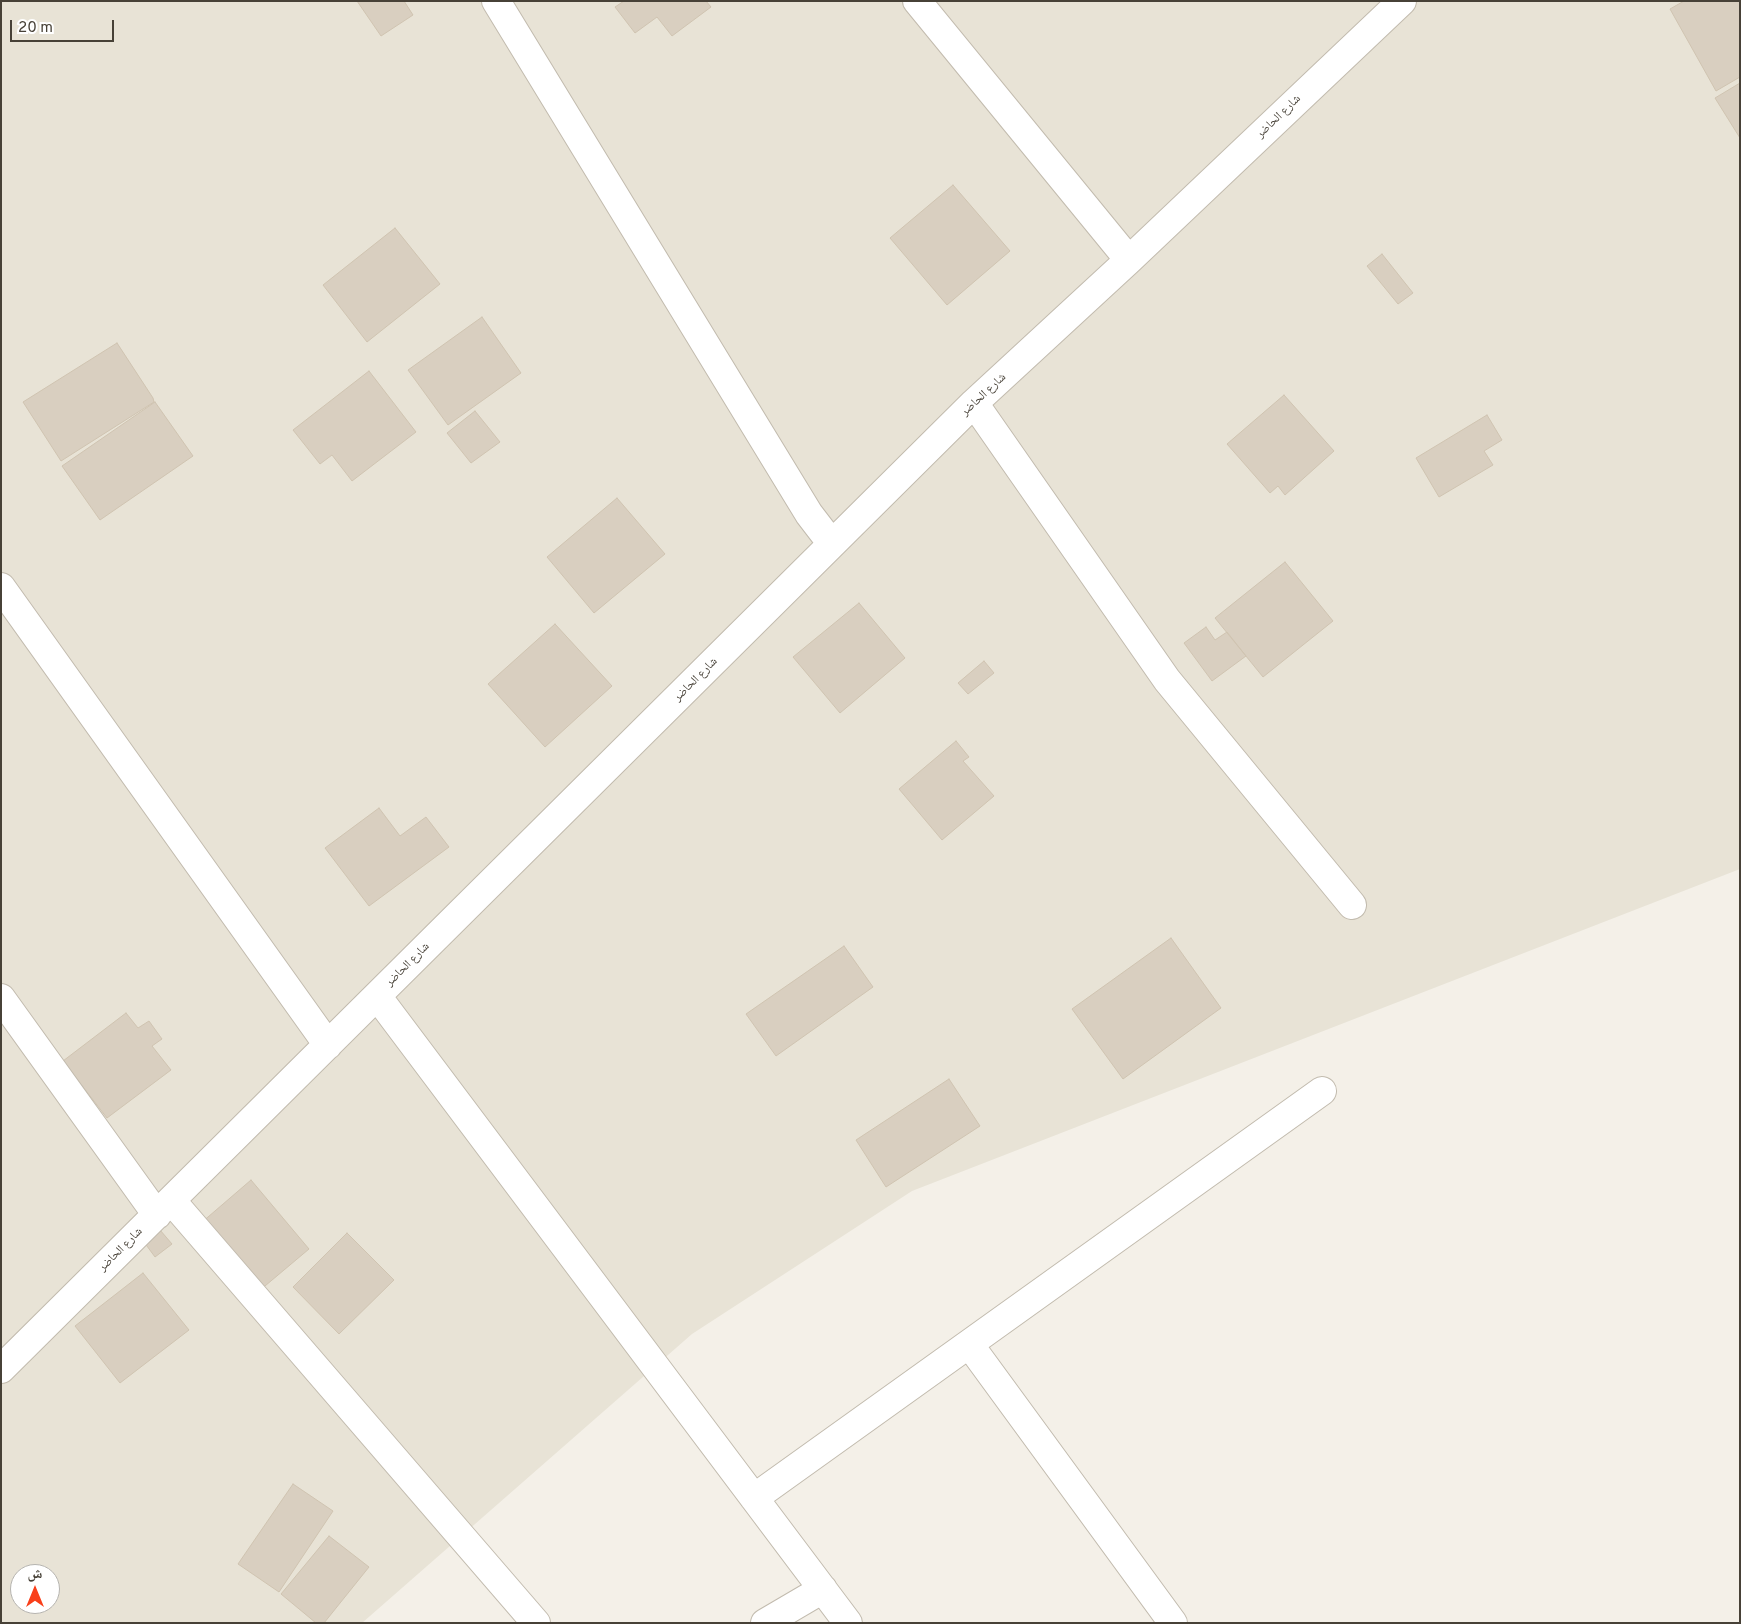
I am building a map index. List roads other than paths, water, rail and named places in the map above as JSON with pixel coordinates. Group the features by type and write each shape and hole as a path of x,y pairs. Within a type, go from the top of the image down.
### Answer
{"street":[{"path":"496,1 808,514 832,544"},
{"path":"917,1 1129,260"},
{"name":"شارع الحاضر","path":"1,1369 974,403 1129,260 1402,1"},
{"path":"974,403 1167,680 1352,905"},
{"path":"1,588 328,1045"},
{"path":"377,996 848,1623"},
{"path":"1,998 164,1208 536,1623"},
{"path":"754,1498 1322,1091"},
{"path":"969,1344 1173,1623"},
{"path":"765,1623 823,1589"}]}
